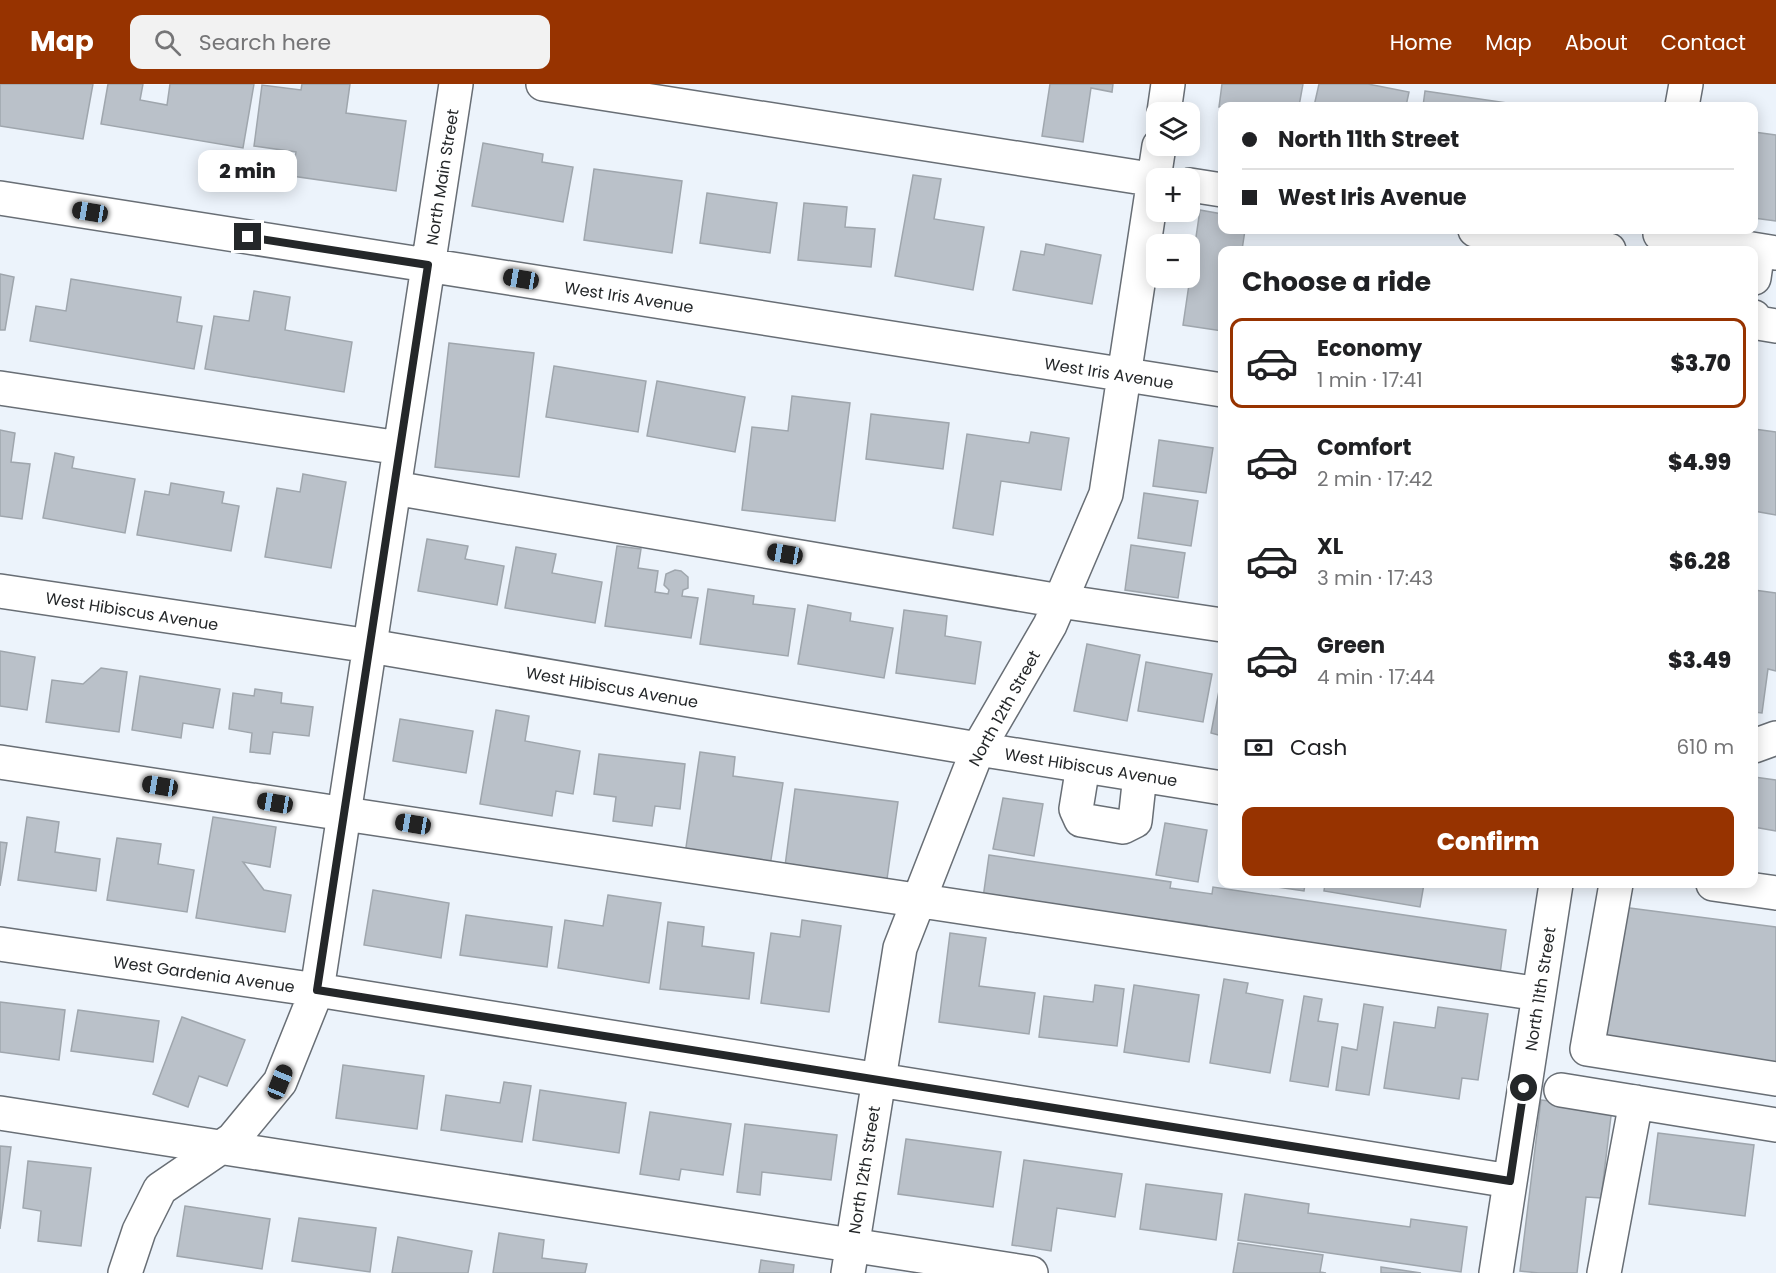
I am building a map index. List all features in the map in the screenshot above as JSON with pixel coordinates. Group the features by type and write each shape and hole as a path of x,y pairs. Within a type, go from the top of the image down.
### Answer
{"street":[{"name":"North Main Street","path":"125,1273 139,1231 160,1189 233,1139 280,1082 317,990 456,84"},
{"path":"543,84 1146,179"},
{"path":"1165,102 1168,84"},
{"path":"1683,102 1686,84"},
{"path":"1200,187 1218,189"},
{"name":"West Iris Avenue","path":"0,198 1218,389"},
{"name":"North 12th Street","path":"850,1259 900,948 978,749 1050,625 1106,494 1149,222"},
{"path":"1502,234 1582,246"},
{"path":"1659,238 1708,246"},
{"path":"1758,323 1776,326"},
{"path":"1758,340 1776,341"},
{"path":"0,388 400,448"},
{"path":"394,488 1060,601 1218,624"},
{"name":"West Hibiscus Avenue","path":"0,591 370,646 1218,787"},
{"path":"1758,745 1776,738"},
{"path":"0,762 1539,994"},
{"path":"1083,766 1076,809 1081,820 1124,827 1135,821 1140,775"},
{"name":"North 11th Street","path":"1496,1273 1555,888"},
{"path":"1615,888 1587,1049 1776,1079"},
{"path":"1741,888 1776,893"},
{"name":"West Gardenia Avenue","path":"0,944 317,990 1510,1181"},
{"path":"1561,1090 1776,1125"},
{"path":"1604,1273 1636,1102"},
{"path":"0,1113 220,1147 850,1259 1031,1273"}],"building":[{"path":"0,84 93,84 83,139 0,126"},
{"path":"108,84 143,84 140,100 167,105 170,84 254,84 243,148 101,124"},
{"path":"302,84 350,84 346,113 406,121 396,191 292,176 296,152 254,146 262,85 301,90"},
{"path":"1050,84 1113,84 1112,92 1091,88 1083,142 1042,136"},
{"path":"1222,84 1303,84 1300,102 1220,102"},
{"path":"1319,84 1368,84 1409,92 1407,102 1315,102"},
{"path":"1425,91 1501,102 1424,102"},
{"path":"1758,133 1776,135 1776,221 1758,219"},
{"path":"483,143 543,154 542,162 573,167 563,222 472,206"},
{"path":"594,169 682,181 672,253 584,240"},
{"path":"913,175 941,179 934,219 984,227 973,290 895,276"},
{"path":"707,193 777,203 770,253 700,243"},
{"path":"804,203 847,207 845,227 875,229 871,267 798,260"},
{"path":"1200,210 1218,213 1218,234 1244,234 1243,246 1218,246 1218,330 1183,325 1188,288 1200,288 1200,234 1196,234"},
{"path":"1046,244 1101,255 1092,304 1013,290 1021,251 1044,255"},
{"path":"0,274 14,277 5,330 0,330"},
{"path":"71,279 181,297 177,322 202,326 194,369 30,341 36,306 66,311"},
{"path":"254,291 290,297 285,330 352,342 344,392 205,369 214,316 249,321"},
{"path":"449,343 534,353 519,477 435,467"},
{"path":"554,366 646,381 638,432 546,417"},
{"path":"657,381 745,397 735,452 647,436"},
{"path":"792,396 850,403 835,521 742,510 752,427 788,431"},
{"path":"871,414 949,423 943,469 866,459"},
{"path":"0,430 15,433 11,462 30,464 22,519 0,516"},
{"path":"1758,430 1776,432 1776,515 1758,512"},
{"path":"1031,432 1069,438 1061,490 1001,481 993,535 953,528 967,434 1029,443"},
{"path":"1159,440 1213,448 1206,493 1153,486"},
{"path":"55,453 74,457 72,468 135,479 125,533 43,518"},
{"path":"303,474 346,482 331,568 265,557 277,488 300,492"},
{"path":"171,483 224,492 222,503 239,506 231,551 137,535 145,491 169,495"},
{"path":"1144,493 1198,501 1191,546 1138,538"},
{"path":"427,539 468,546 465,559 504,566 497,605 418,591"},
{"path":"1131,545 1185,553 1178,598 1125,590"},
{"path":"617,546 641,549 638,568 658,571 655,592 668,594 669,590 664,585 666,574 675,570 681,571 688,577 688,588 683,590 682,596 698,598 691,638 605,626"},
{"path":"516,547 556,554 552,573 602,582 595,623 505,608"},
{"path":"708,589 754,596 753,604 795,609 788,656 700,644"},
{"path":"1758,591 1776,593 1776,671 1768,669 1762,713 1758,712"},
{"path":"808,605 851,613 850,621 893,628 884,678 798,664"},
{"path":"904,610 947,616 945,636 981,642 975,684 896,673"},
{"path":"1087,644 1140,655 1127,721 1074,711"},
{"path":"0,651 35,657 27,710 0,706"},
{"path":"1146,662 1212,674 1203,722 1138,711"},
{"path":"101,668 127,672 119,732 46,722 52,680 83,684"},
{"path":"140,676 220,689 213,728 183,723 181,738 132,730"},
{"path":"255,689 282,693 281,703 313,707 309,736 273,732 270,754 250,752 252,733 229,729 233,693 254,696"},
{"path":"1218,696 1218,735 1211,733"},
{"path":"496,710 529,716 525,741 580,751 573,794 556,791 552,816 480,804"},
{"path":"400,719 473,731 466,773 393,761"},
{"path":"700,752 735,757 733,776 783,783 770,866 685,854"},
{"path":"599,754 685,764 680,809 655,806 652,826 613,821 616,797 594,794"},
{"path":"1758,778 1776,780 1776,831 1758,828"},
{"path":"795,789 898,802 887,879 785,866"},
{"path":"1003,798 1043,804 1034,856 993,849"},
{"path":"27,817 59,822 55,852 100,859 96,891 18,880"},
{"path":"213,817 276,827 270,867 243,862 264,890 291,895 285,932 196,918"},
{"path":"1165,823 1207,830 1198,882 1156,875"},
{"path":"117,838 161,844 158,864 194,870 187,912 107,900"},
{"path":"0,842 7,843 0,886"},
{"path":"989,855 1171,882 1170,888 1212,894 1213,887 1506,930 1500,974 1207,930 1207,926 1165,920 1165,925 983,898"},
{"path":"1284,888 1304,888 1304,891"},
{"path":"1324,888 1423,888 1420,907 1324,891"},
{"path":"373,890 449,903 441,958 364,945"},
{"path":"608,895 661,903 649,983 558,968 565,920 603,926"},
{"path":"1622,907 1776,927 1776,1062 1605,1040"},
{"path":"466,915 552,927 547,967 460,955"},
{"path":"802,920 841,926 829,1012 761,1003 771,933 800,937"},
{"path":"668,922 704,927 702,946 754,953 749,999 660,989"},
{"path":"950,933 986,938 979,986 1035,993 1029,1034 939,1022"},
{"path":"1224,979 1248,983 1246,993 1283,1000 1270,1073 1210,1063"},
{"path":"1095,985 1124,989 1117,1046 1039,1037 1044,996 1093,1002"},
{"path":"1134,985 1199,995 1189,1062 1124,1052"},
{"path":"1304,996 1322,999 1318,1021 1338,1024 1328,1087 1290,1081"},
{"path":"0,1002 65,1010 59,1060 0,1052"},
{"path":"1364,1004 1383,1007 1369,1095 1336,1090 1342,1047 1357,1050"},
{"path":"1438,1007 1488,1014 1478,1080 1462,1078 1459,1099 1384,1088 1394,1022 1435,1028"},
{"path":"78,1010 159,1021 153,1062 71,1051"},
{"path":"182,1017 245,1040 227,1086 199,1076 188,1107 153,1094"},
{"path":"343,1065 424,1076 417,1129 336,1118"},
{"path":"504,1082 531,1086 522,1142 441,1130 446,1095 500,1103"},
{"path":"540,1090 626,1103 619,1153 533,1140"},
{"path":"1541,1100 1612,1108 1601,1198 1586,1197 1577,1273 1520,1271"},
{"path":"650,1112 731,1124 723,1175 681,1169 679,1180 640,1174"},
{"path":"745,1124 837,1135 831,1180 762,1172 760,1195 737,1192"},
{"path":"1658,1133 1754,1145 1745,1216 1649,1204"},
{"path":"906,1139 1001,1152 993,1207 898,1194"},
{"path":"0,1146 11,1147 0,1229"},
{"path":"1024,1160 1122,1174 1115,1217 1057,1208 1051,1251 1012,1245"},
{"path":"28,1161 91,1168 81,1246 38,1241 41,1211 23,1208"},
{"path":"1146,1184 1222,1194 1216,1240 1140,1229"},
{"path":"1245,1194 1309,1204 1308,1213 1410,1227 1411,1219 1467,1227 1461,1272 1238,1240"},
{"path":"185,1206 270,1219 262,1269 177,1256"},
{"path":"299,1218 376,1228 370,1272 292,1261"},
{"path":"499,1233 544,1240 542,1258 587,1264 585,1273 493,1273"},
{"path":"398,1237 472,1251 468,1273 392,1273"},
{"path":"1238,1243 1323,1255 1320,1272 1326,1273 1233,1273"},
{"path":"761,1260 794,1265 793,1273 759,1273"},
{"path":"1381,1267 1421,1273 1381,1273"}],"route":[{"path":"248,237 428,265 317,990 1510,1181 1524,1088"}]}
